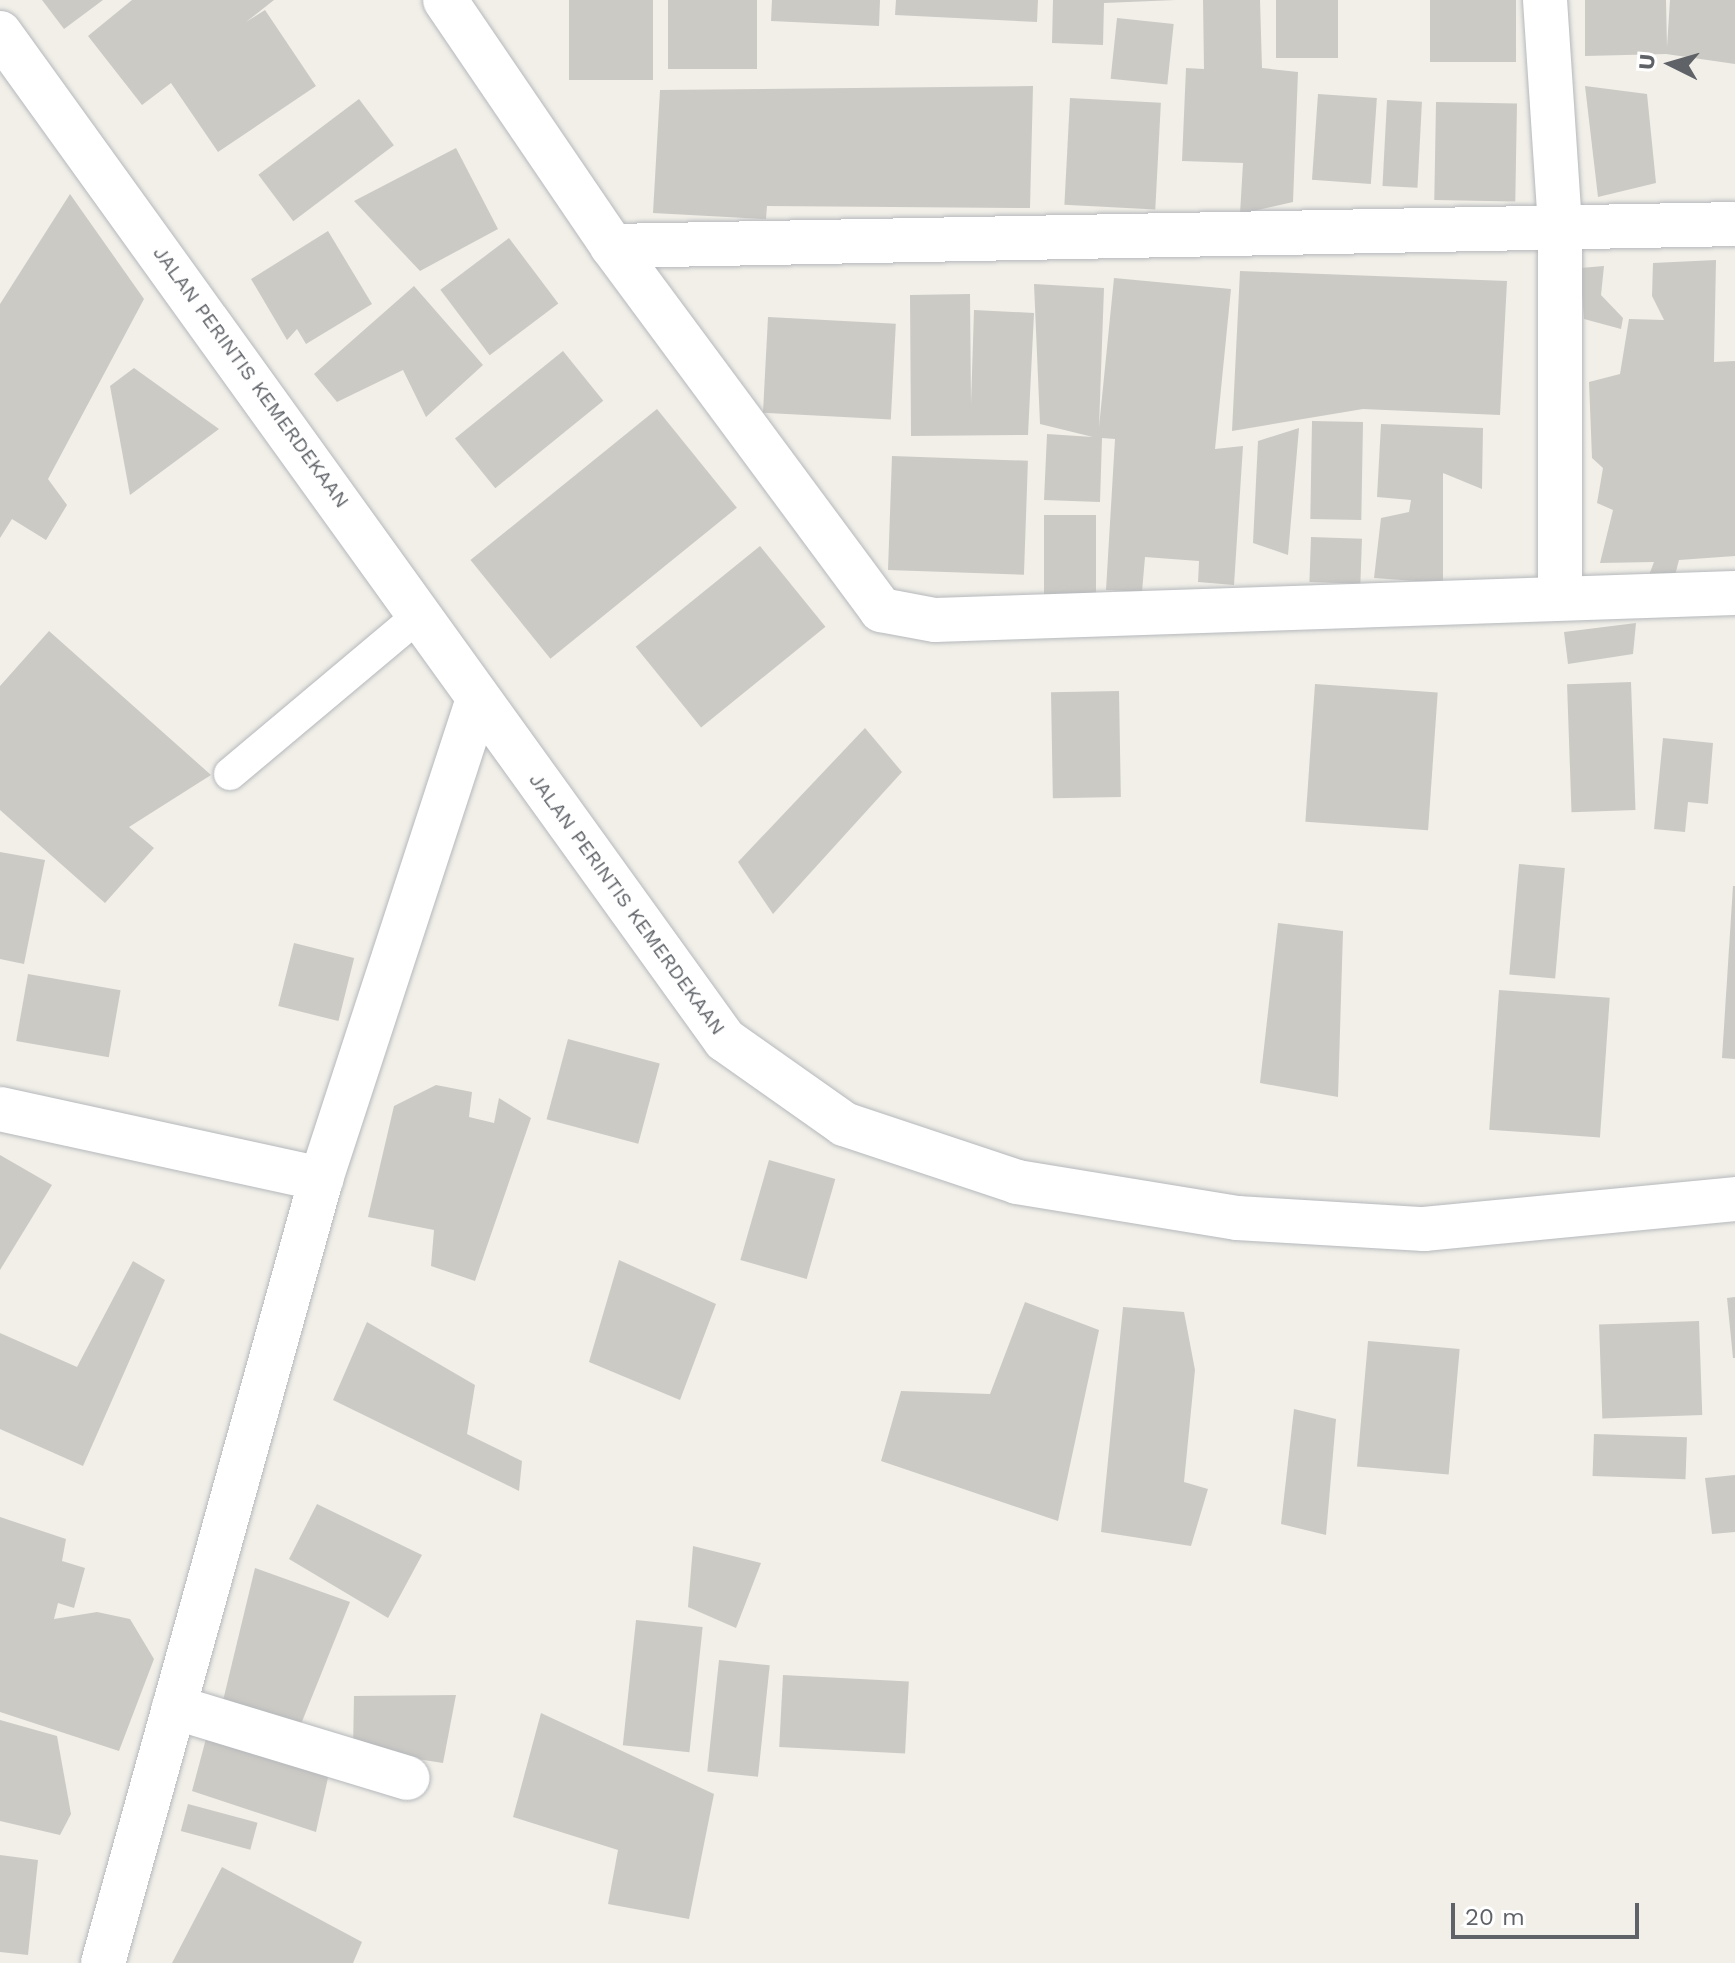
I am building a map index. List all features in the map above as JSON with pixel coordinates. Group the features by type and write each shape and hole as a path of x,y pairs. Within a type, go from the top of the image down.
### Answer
{"street":[{"path":"445,0 612,246 881,610 935,620 1560,594 1735,593"},
{"path":"1545,0 1560,225 1560,594"},
{"name":"JALAN PERINTIS KEMERDEKAAN","path":"0,33 422,613 478,699 725,1040 844,1124 1017,1182 1237,1218 1424,1229 1735,1199"},
{"path":"612,246 1560,225 1735,224"},
{"path":"103,1963 321,1179 478,699"},
{"path":"0,1109 321,1179"},
{"path":"174,1707 407,1778"}],"lane":[{"path":"230,774 422,613"}],"building":[{"path":"42,0 103,0 64,29"},
{"path":"132,0 274,0 246,22 265,10 316,86 218,152 171,83 142,105 88,36"},
{"path":"569,0 653,0 653,80 569,80"},
{"path":"668,0 757,0 757,69 668,69"},
{"path":"772,0 880,0 879,26 771,21"},
{"path":"896,0 1038,0 1037,22 895,15"},
{"path":"1053,0 1176,0 1104,3 1103,45 1052,43"},
{"path":"1203,0 1260,0 1262,68 1298,72 1293,202 1240,214 1243,163 1182,161 1186,68 1204,69"},
{"path":"1276,0 1338,0 1338,58 1276,58"},
{"path":"1430,0 1516,0 1516,62 1430,62"},
{"path":"1585,0 1666,0 1667,47 1670,0 1735,0 1735,64 1666,54 1585,56"},
{"path":"1117,18 1174,24 1167,85 1111,79"},
{"path":"1033,86 1030,208 767,206 766,219 653,213 660,90"},
{"path":"1585,86 1647,94 1656,183 1598,197"},
{"path":"1318,94 1377,98 1371,184 1312,180"},
{"path":"1070,98 1161,103 1155,210 1064,205"},
{"path":"359,99 394,145 293,221 258,175"},
{"path":"1387,100 1422,102 1417,188 1382,186"},
{"path":"1436,102 1517,103 1515,201 1434,200"},
{"path":"456,148 498,229 420,271 354,201"},
{"path":"70,194 144,299 48,479 67,505 46,540 12,519 0,538 0,304"},
{"path":"328,231 372,304 306,344 297,329 287,340 251,279"},
{"path":"509,238 558,303 490,355 440,290"},
{"path":"1716,260 1714,362 1735,361 1735,556 1679,560 1674,579 1649,575 1654,562 1600,563 1613,510 1597,503 1603,468 1592,458 1589,382 1620,374 1629,319 1664,320 1652,296 1653,263"},
{"path":"1604,266 1601,295 1623,318 1621,329 1584,319 1580,268"},
{"path":"1240,271 1507,281 1500,415 1363,409 1232,431"},
{"path":"1114,278 1231,289 1215,449 1243,446 1234,585 1198,582 1199,561 1145,557 1142,592 1106,590 1115,439 1102,438 1100,502 1044,500 1047,434 1093,437 1040,424 1034,284 1104,288 1099,427"},
{"path":"414,286 483,365 426,417 403,370 337,402 314,374"},
{"path":"970,294 971,404 974,310 1034,313 1028,435 911,436 910,295"},
{"path":"768,317 896,324 891,420 763,413"},
{"path":"563,351 603,401 495,488 455,438"},
{"path":"134,368 219,429 130,495 110,386"},
{"path":"657,409 737,508 550,659 470,560"},
{"path":"1312,421 1363,422 1361,520 1310,519"},
{"path":"1381,424 1483,428 1482,489 1443,473 1443,583 1374,578 1381,518 1409,512 1411,500 1377,497"},
{"path":"1299,428 1288,555 1253,543 1258,441"},
{"path":"892,456 1028,461 1024,575 888,570"},
{"path":"1044,515 1096,515 1096,597 1044,597"},
{"path":"1311,537 1362,539 1360,584 1309,582"},
{"path":"760,546 825,627 701,728 636,647"},
{"path":"1636,623 1633,654 1568,664 1564,632"},
{"path":"49,631 211,775 129,827 154,848 105,903 0,810 0,686"},
{"path":"1631,682 1635,810 1572,812 1567,684"},
{"path":"1315,684 1438,693 1428,830 1305,822"},
{"path":"1119,691 1121,797 1053,798 1051,692"},
{"path":"865,728 902,772 773,914 738,862"},
{"path":"1663,738 1713,743 1708,804 1688,802 1685,832 1654,829"},
{"path":"0,852 45,860 24,964 0,959"},
{"path":"1519,864 1565,868 1555,979 1509,975"},
{"path":"1735,886 1735,1059 1722,1058"},
{"path":"1278,923 1343,931 1338,1097 1260,1083"},
{"path":"294,943 354,958 338,1021 278,1006"},
{"path":"28,974 121,990 109,1057 16,1041"},
{"path":"1499,990 1610,998 1600,1137 1489,1130"},
{"path":"568,1039 660,1064 638,1144 547,1119"},
{"path":"436,1085 472,1092 469,1117 494,1123 499,1098 531,1118 475,1281 431,1266 434,1230 368,1217 394,1106"},
{"path":"0,1155 52,1185 0,1270"},
{"path":"769,1160 835,1179 807,1279 740,1260"},
{"path":"619,1260 716,1304 680,1400 589,1362"},
{"path":"133,1261 165,1280 83,1466 0,1429 0,1333 77,1367"},
{"path":"1735,1297 1735,1358 1733,1358 1727,1298"},
{"path":"1025,1302 1099,1330 1058,1521 881,1461 901,1391 990,1394"},
{"path":"1123,1307 1184,1312 1195,1370 1184,1482 1208,1489 1191,1546 1101,1532"},
{"path":"1699,1321 1702,1415 1602,1418 1599,1324"},
{"path":"367,1322 475,1385 467,1434 522,1461 519,1491 333,1400"},
{"path":"1368,1341 1460,1349 1449,1475 1357,1467"},
{"path":"1294,1409 1336,1419 1326,1535 1281,1524"},
{"path":"1594,1434 1687,1437 1685,1479 1593,1476"},
{"path":"1735,1475 1735,1532 1712,1534 1705,1478"},
{"path":"317,1504 422,1555 388,1618 289,1559"},
{"path":"0,1517 66,1539 62,1561 85,1568 74,1608 58,1603 54,1619 97,1612 130,1619 154,1659 119,1751 0,1712"},
{"path":"693,1546 761,1563 736,1628 688,1607"},
{"path":"255,1568 350,1602 295,1739 221,1709"},
{"path":"636,1620 703,1627 689,1752 623,1745"},
{"path":"719,1660 770,1665 758,1777 707,1771"},
{"path":"783,1675 909,1682 905,1753 779,1747"},
{"path":"456,1695 443,1763 353,1749 354,1696"},
{"path":"541,1713 714,1794 689,1919 608,1904 618,1850 513,1817"},
{"path":"0,1720 57,1736 71,1814 60,1835 0,1821"},
{"path":"207,1735 331,1764 316,1832 192,1791"},
{"path":"188,1804 258,1823 250,1850 181,1831"},
{"path":"0,1855 38,1860 28,1955 0,1952"},
{"path":"222,1867 362,1942 353,1963 172,1963"}]}
